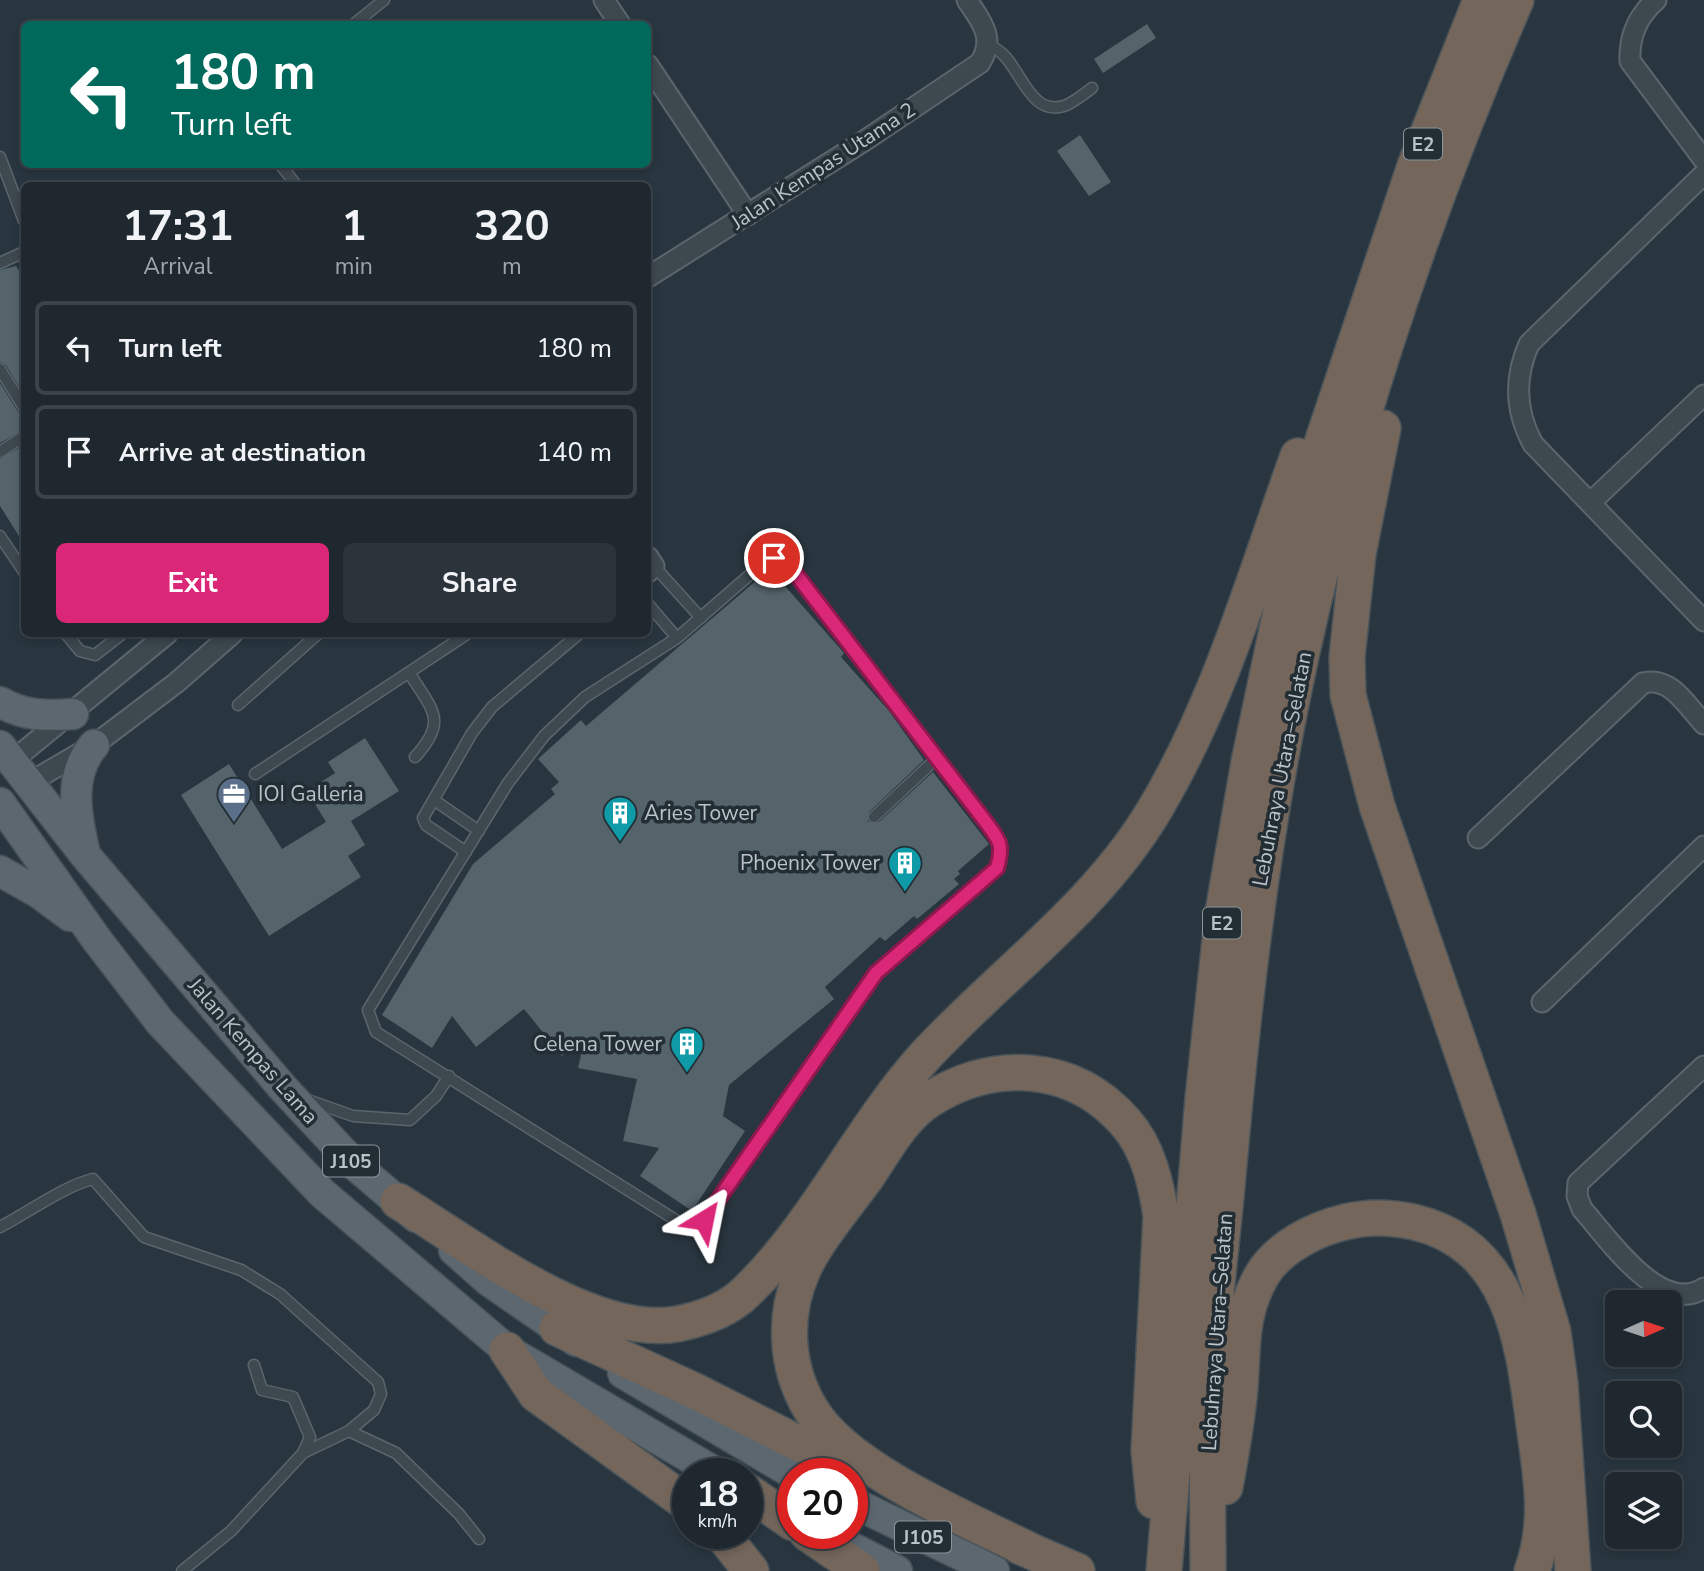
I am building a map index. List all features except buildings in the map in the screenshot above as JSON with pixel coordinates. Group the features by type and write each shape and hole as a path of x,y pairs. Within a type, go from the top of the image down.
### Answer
{"highway":[{"name":"Lebuhraya Utara–Selatan","path":"1209,1571 1209,1383 1237,1073 1261,875 1290,708 1386,297 1444,87 1481,0"},
{"name":"Lebuhraya Utara–Selatan","path":"1163,1571 1203,1098 1223,912 1249,762 1287,578 1322,443 1386,297 1450,163 1516,0"},
{"path":"398,1201 540,1288 602,1317 628,1324 674,1324 699,1318 745,1293 770,1266 878,1116 925,1056 1098,887 1154,811 1196,731 1222,670 1333,356 1386,297"},
{"path":"1386,297 1394,373 1358,554 1347,657 1348,695 1377,806 1518,1214 1553,1332 1560,1383 1573,1571"},
{"path":"1039,1555 888,1477 829,1434 810,1408 796,1377 789,1346 791,1307 803,1269 904,1123 926,1102 951,1087 982,1075 1013,1072 1050,1075 1081,1089 1107,1106 1126,1124 1143,1150 1156,1182 1161,1216 1149,1451 1163,1571"},
{"path":"1209,1571 1231,1458 1240,1387 1240,1340 1250,1302 1263,1273 1281,1254 1326,1226 1356,1219 1394,1218 1432,1227 1467,1248 1495,1275 1515,1318 1525,1361 1545,1505 1540,1550 1532,1571"},
{"path":"557,1328 695,1391 863,1476 1077,1571"},
{"path":"507,1350 536,1394 672,1492"},
{"path":"734,1549 751,1571"},
{"path":"830,1549 862,1571"}],"main road":[{"path":"0,702 33,715 73,714"},
{"path":"85,855 76,806 76,788 82,758 94,745"},
{"name":"Jalan Kempas Lama","path":"9,766 283,1088 355,1165 489,1281 615,1368 777,1464"},
{"path":"0,805 9,766"},
{"name":"Jalan Kempas Lama","path":"0,805 160,1022 322,1193 507,1350 691,1458"},
{"path":"0,871 39,892 97,940"},
{"name":"J105","path":"868,1510 994,1571"},
{"name":"J105","path":"855,1549 897,1571"}],"street":[{"path":"604,0 618,21"},
{"path":"967,0 986,29 987,45"},
{"path":"1656,0 1638,20 1630,47 1630,61 1704,160"},
{"name":"Jalan Kempas Utama 2","path":"651,275 969,71 980,63 987,45"},
{"path":"651,70 748,215"},
{"path":"1703,619 1533,443 1522,424 1518,404 1518,380 1529,344 1704,174"},
{"path":"1590,503 1704,395"},
{"path":"9,766 163,637"},
{"path":"9,766 94,745 176,683 229,637"},
{"path":"1478,838 1643,683 1654,680 1665,682 1704,724"},
{"path":"1542,1002 1704,846"},
{"path":"1704,1066 1578,1183 1577,1196 1582,1209 1656,1288 1686,1295 1704,1289"}],"lane":[{"path":"358,21 384,0"},
{"path":"987,45 998,47 1033,98 1050,107 1064,106 1092,88"},
{"path":"0,157 21,212"},
{"path":"283,168 294,182"},
{"path":"0,263 21,253"},
{"path":"0,369 21,403"},
{"path":"0,452 21,438"},
{"path":"0,536 21,568"},
{"path":"774,558 785,560 1000,842 997,868 876,973 698,1226 684,1227 376,1032 368,1010 508,783 544,736 585,697 677,638 701,618 761,565 774,558"},
{"path":"651,566 701,618"},
{"path":"651,607 677,638"},
{"path":"68,637 80,651 95,655 118,637"},
{"path":"238,705 315,637"},
{"path":"255,774 463,637"},
{"path":"466,852 424,823 423,818 472,733 492,707 575,637"},
{"path":"410,674 434,712 436,723 431,740 415,757"},
{"path":"874,817 937,758"},
{"path":"434,800 479,831"},
{"path":"283,1088 353,1116 410,1120 436,1097 449,1076"},
{"path":"0,1227 42,1206 76,1183 93,1180 144,1237 250,1276 280,1294 378,1382 381,1394 374,1410 349,1432 303,1453"},
{"path":"183,1571 231,1531 303,1453 310,1437 293,1397 262,1390 254,1365"},
{"path":"349,1432 396,1453 459,1514 479,1539"}],"place":[{"name":"IOI Galleria","path":"234,824"},
{"name":"Aries Tower","path":"620,843"},
{"name":"Phoenix Tower","path":"905,893"},
{"name":"Celena Tower","path":"687,1074"}],"route":[{"path":"704,1220 876,973 997,868 1000,856 1000,842 985,821 785,560 774,558"}]}
